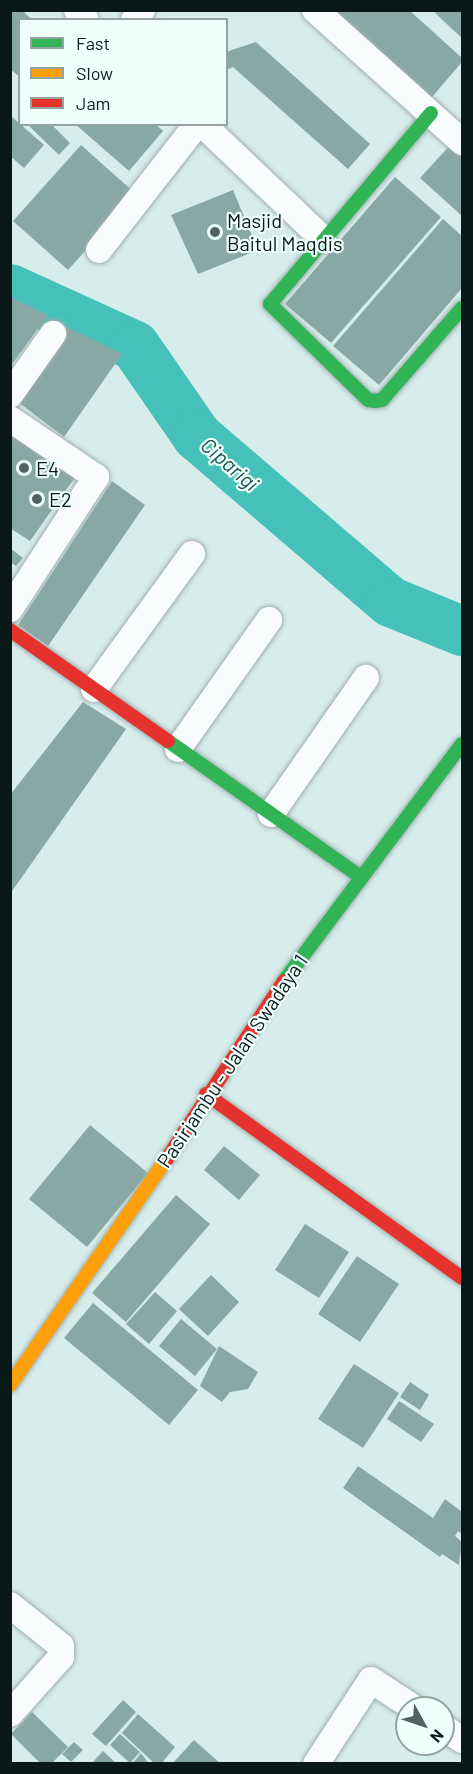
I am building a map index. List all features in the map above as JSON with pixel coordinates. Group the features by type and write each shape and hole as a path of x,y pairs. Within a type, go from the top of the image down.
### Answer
{"street":[{"path":"315,10 462,142"},
{"path":"431,113 270,304 368,400 382,400 462,308"},
{"path":"99,250 194,126"},
{"path":"204,126 323,239"},
{"path":"10,395 52,334"},
{"path":"10,419 96,477 10,609"},
{"path":"94,689 192,554"},
{"path":"178,749 269,620"},
{"path":"10,630 362,879"},
{"path":"271,814 366,678"},
{"name":"Pasirjambu - Jalan Swadaya 1","path":"10,1385 100,1260 206,1094 290,972 462,744"},
{"path":"206,1094 462,1278"},
{"path":"10,1605 61,1646 61,1657 10,1714"},
{"path":"316,1764 371,1680 396,1696"}],"building":[{"path":"10,10 22,10 30,18 18,18 18,75 10,69"},
{"path":"335,10 409,10 462,58 462,62 432,97"},
{"path":"432,10 462,10 462,38 450,27"},
{"path":"256,42 370,144 348,169 233,67 228,69 228,51"},
{"path":"10,115 18,122 18,126 22,126 44,145 24,168 10,156"},
{"path":"29,126 53,126 70,143 59,155"},
{"path":"77,126 157,126 163,131 129,171"},
{"path":"452,143 462,152 462,216 420,178"},
{"path":"81,145 136,194 68,270 13,221"},
{"path":"395,177 441,217 331,343 285,304"},
{"name":"Masjid Baitul Maqdis","path":"233,190 258,250 198,274 171,215"},
{"path":"443,219 462,236 462,288 379,385 333,346"},
{"path":"10,297 48,315 10,367"},
{"path":"67,327 122,354 64,437 18,402"},
{"path":"10,430 76,476 30,541 10,528"},
{"path":"112,481 145,505 48,646 18,625"},
{"path":"10,548 23,558 16,566 10,562"},
{"path":"83,702 126,729 10,894 10,795"},
{"path":"90,1125 148,1173 87,1247 29,1199"},
{"path":"224,1146 260,1175 239,1200 204,1170"},
{"path":"176,1195 210,1224 126,1322 92,1293"},
{"path":"305,1224 349,1252 319,1298 275,1270"},
{"path":"357,1256 399,1284 360,1342 318,1314"},
{"path":"211,1275 239,1302 208,1336 179,1309"},
{"path":"155,1292 177,1311 149,1344 126,1324"},
{"path":"93,1303 198,1390 169,1425 64,1338"},
{"path":"181,1319 217,1349 195,1376 159,1346"},
{"path":"219,1346 258,1372 248,1389 230,1392 222,1402 200,1386"},
{"path":"354,1364 399,1393 363,1448 318,1419"},
{"path":"410,1382 429,1395 420,1410 400,1397"},
{"path":"399,1401 434,1424 421,1442 387,1419"},
{"path":"358,1466 433,1518 445,1499 462,1512 462,1534 458,1531 455,1536 462,1542 459,1565 442,1554 440,1557 343,1488"},
{"path":"123,1700 136,1712 106,1746 92,1734"},
{"path":"32,1712 68,1747 51,1764 41,1764 11,1734"},
{"path":"138,1714 175,1747 161,1764 155,1764 122,1733"},
{"path":"120,1734 140,1752 130,1763 110,1745"},
{"path":"194,1740 221,1764 172,1764"},
{"path":"74,1742 83,1750 71,1762 62,1754"},
{"path":"103,1751 117,1764 91,1764"},
{"path":"141,1753 149,1764 132,1764"}],"waterway":[{"name":"Ciparigi","path":"10,289 135,346 197,436 391,602 462,631"}],"traffic: fast":[{"path":"431,113 270,304 368,400 374,401 382,400 462,308"},
{"path":"168,741 362,878"},
{"path":"284,981 462,744"}],"traffic: slow":[{"path":"10,1385 166,1160"}],"traffic: jam":[{"path":"10,630 168,741"},
{"path":"166,1160 284,981"},
{"path":"206,1094 462,1278"}],"place":[{"name":"Masjid Baitul Maqdis","path":"215,232"},
{"name":"E4","path":"24,468"},
{"name":"E2","path":"37,499"}]}
